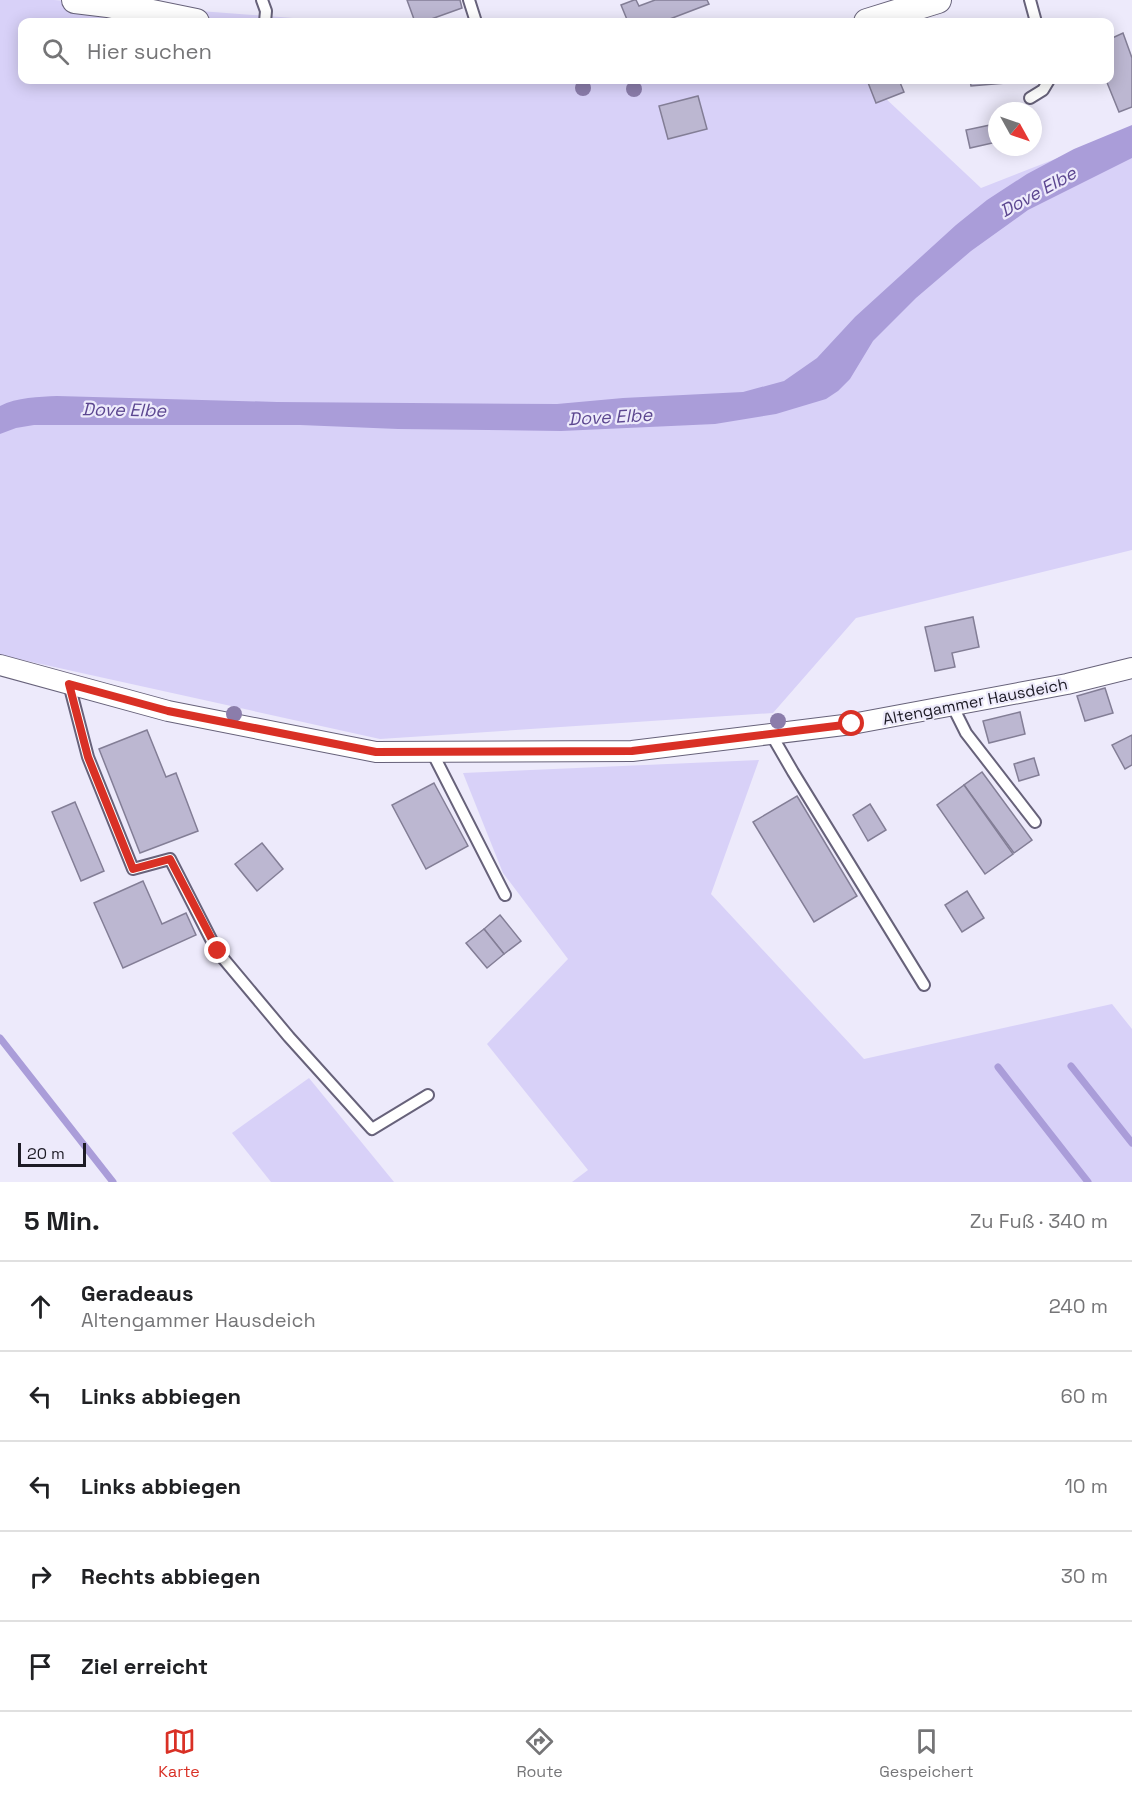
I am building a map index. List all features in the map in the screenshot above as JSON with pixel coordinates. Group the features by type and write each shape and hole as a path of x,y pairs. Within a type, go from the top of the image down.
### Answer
{"street":[{"path":"75,0 108,4 176,18"},
{"path":"880,18 938,0"},
{"name":"Altengammer Hausdeich","path":"0,665 168,711 376,752 632,751 852,724 1067,684 1132,668"}],"lane":[{"path":"262,0 266,11 265,18"},
{"path":"469,0 475,18"},
{"path":"1030,0 1035,18"},
{"path":"1030,98 1043,90 1047,84"},
{"path":"69,684 88,757 133,869 170,859 218,951 289,1037 372,1129 428,1095"},
{"path":"952,705 966,733 1035,822"},
{"path":"771,734 924,985"},
{"path":"432,752 505,895"}],"shaded area":[{"path":"0,0 54,0 292,18 18,18 18,84 870,84 981,188 1132,129 1132,550 856,618 773,713 380,739 0,655"},
{"path":"759,760 711,894 864,1059 1112,1004 1132,1029 1132,1182 572,1182 588,1170 487,1044 568,959 503,873 463,773"},
{"path":"309,1078 394,1182 271,1182 232,1133"}],"water":[{"name":"Dove Elbe","path":"1132,125 1132,158 1028,210 971,251 916,298 873,341 850,379 838,391 826,399 776,414 715,424 561,431 300,425 34,425 0,434 0,406 21,399 57,396 277,402 557,404 743,392 784,381 817,358 855,317 956,225 987,200 1027,174 1074,149"}],"building":[{"path":"407,0 460,0 462,8 434,18 414,18"},
{"path":"634,0 639,6 655,0 707,0 709,4 672,18 626,18 621,5"},
{"path":"1123,33 1132,58 1132,107 1119,112 1108,84 1114,84 1114,37"},
{"path":"869,84 901,84 904,92 876,103"},
{"path":"971,84 994,84 971,86"},
{"path":"698,96 707,129 668,139 659,106"},
{"path":"988,125 988,144 970,148 966,130"},
{"path":"973,617 979,647 952,653 955,667 935,671 925,627"},
{"path":"1105,688 1113,713 1085,721 1077,696"},
{"path":"1020,712 1025,734 989,743 983,721"},
{"path":"147,730 166,777 176,773 198,831 140,853 99,749"},
{"path":"1132,735 1132,765 1125,769 1112,745"},
{"path":"1034,758 1039,775 1019,781 1014,764"},
{"path":"982,772 1032,840 1014,853 964,785"},
{"path":"434,783 468,846 426,869 392,805"},
{"path":"964,785 1013,854 985,874 937,805"},
{"path":"797,796 857,896 814,922 753,822"},
{"path":"75,802 104,871 81,881 52,812"},
{"path":"870,804 886,830 868,841 853,815"},
{"path":"262,843 283,869 257,891 235,864"},
{"path":"143,881 162,924 186,913 196,935 123,968 94,903"},
{"path":"967,891 984,918 962,932 945,905"},
{"path":"500,915 521,941 504,954 484,929"},
{"path":"484,929 504,954 487,968 466,943"}],"waterway":[{"path":"0,1038 113,1182"},
{"path":"1071,1066 1132,1143"},
{"path":"998,1067 1088,1182"}],"route":[{"path":"218,951 170,859 133,869 88,757 69,684 168,711 376,752 632,751 852,724"}]}
